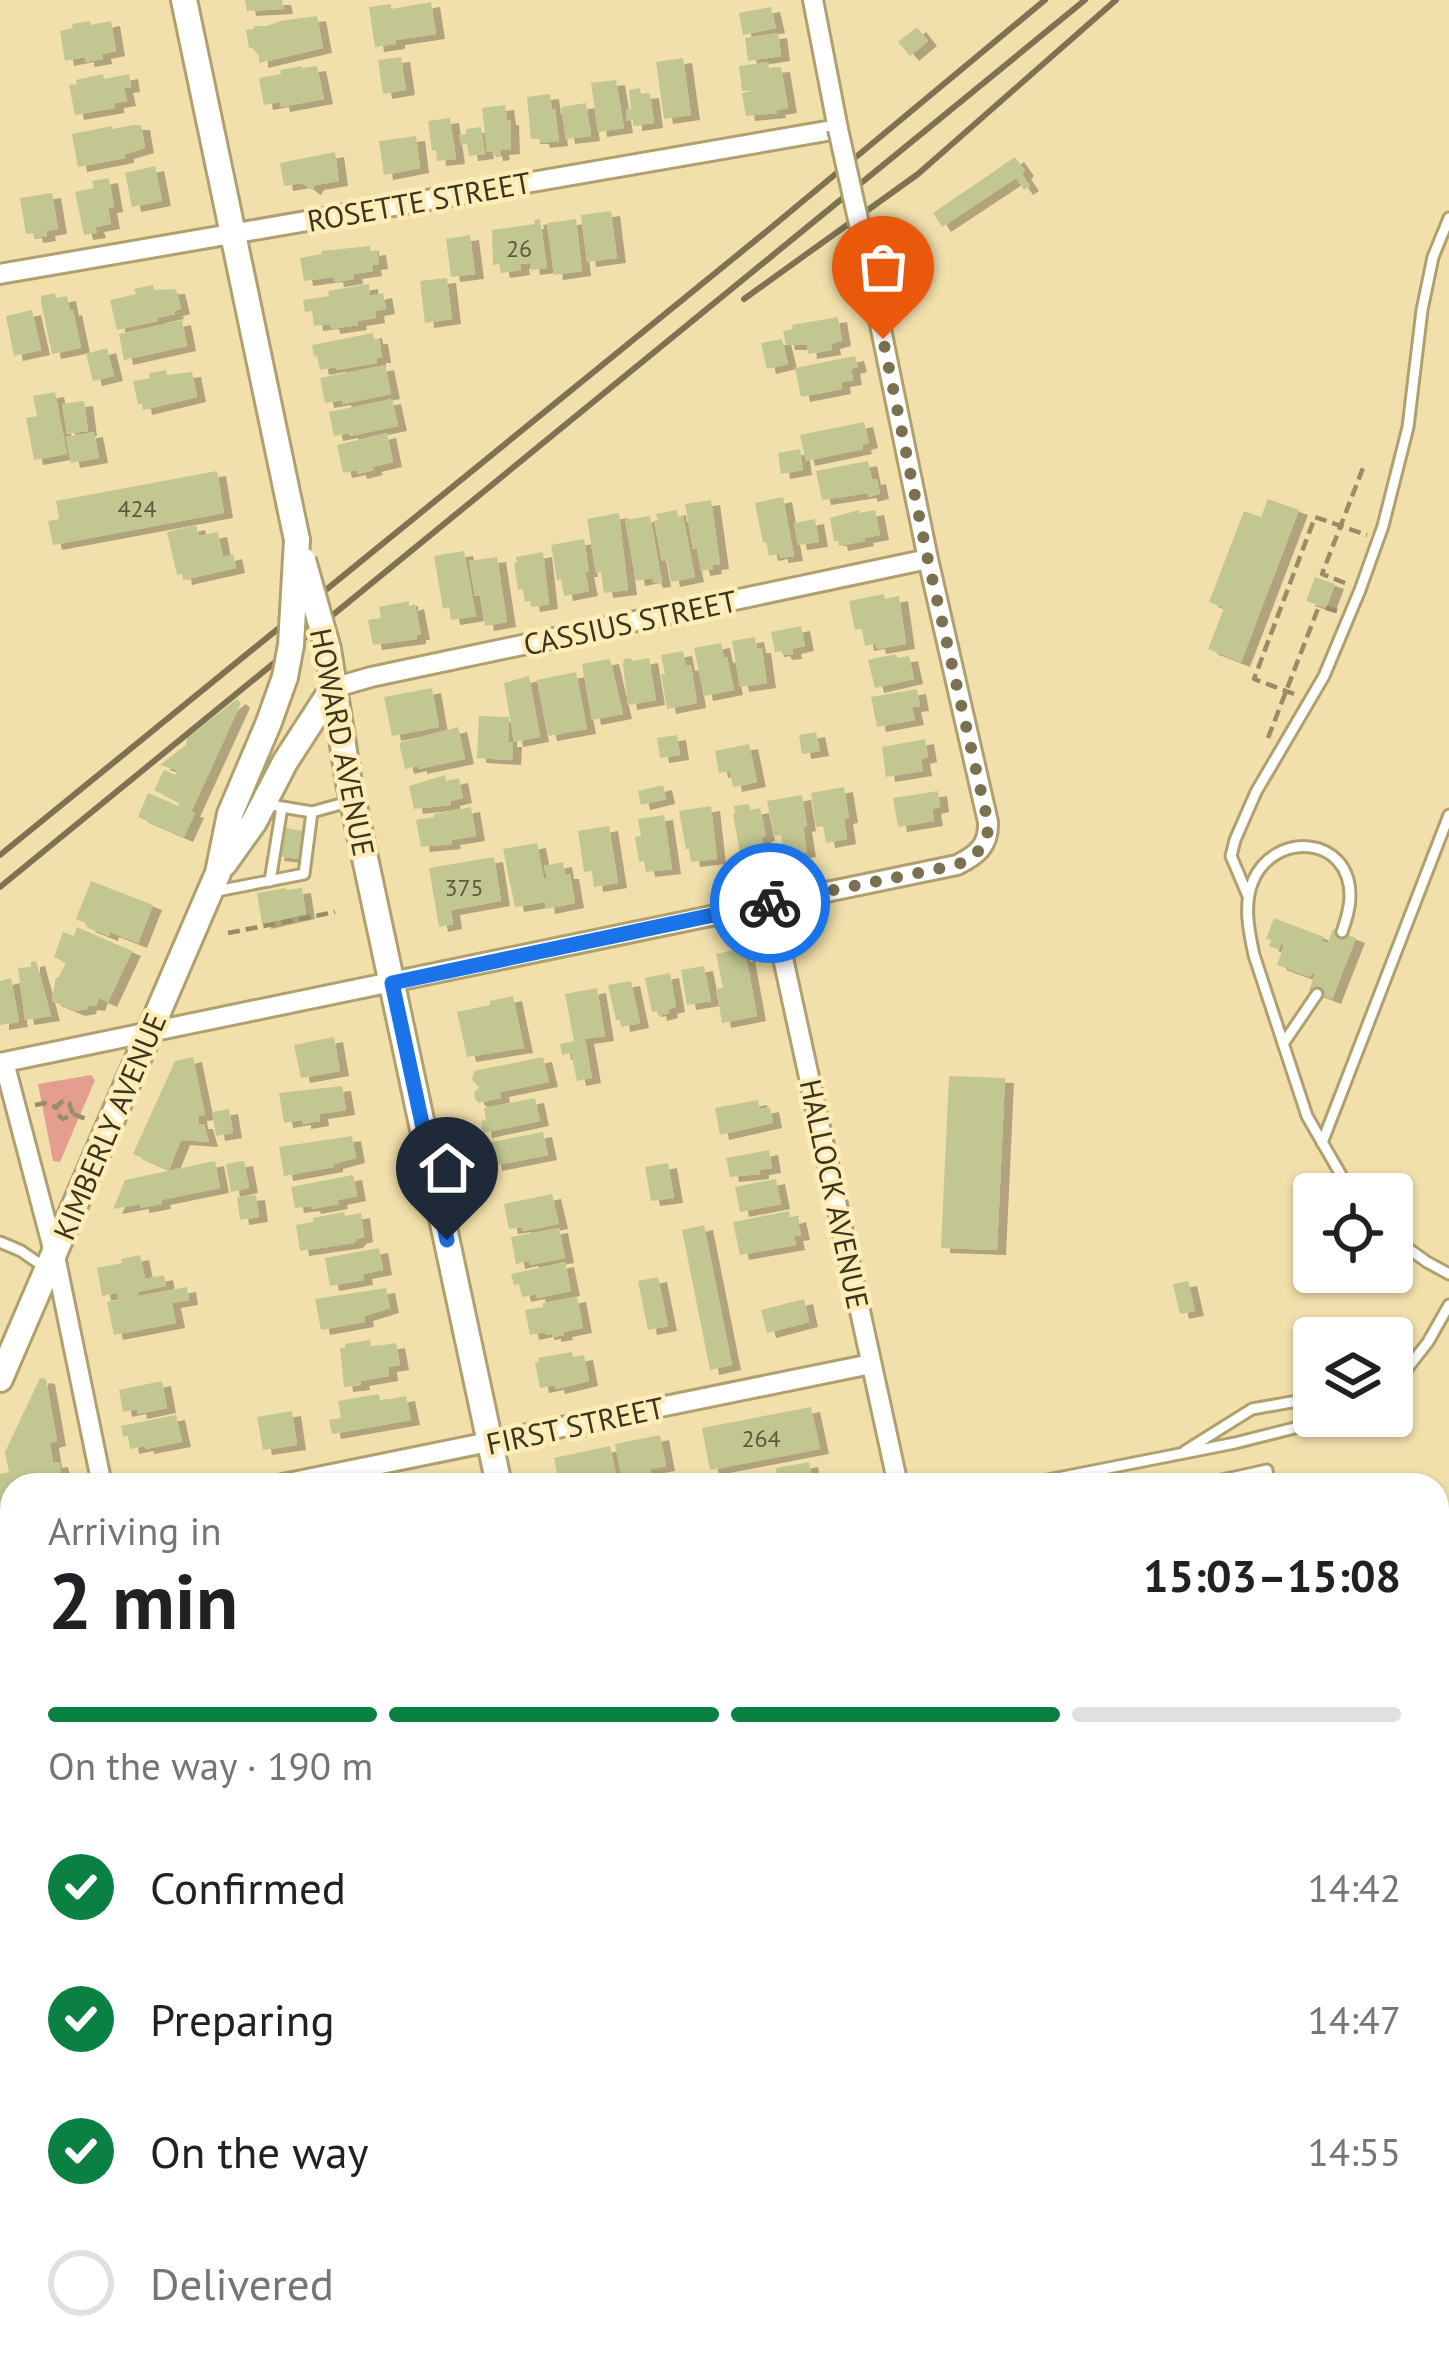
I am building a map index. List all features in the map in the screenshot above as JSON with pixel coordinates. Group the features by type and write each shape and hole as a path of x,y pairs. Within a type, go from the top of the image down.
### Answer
{"main road":[{"name":"HOWARD AVENUE","path":"184,0 297,540 328,650 353,801 496,1473"},
{"path":"214,883 230,814 285,677 297,540"},
{"path":"214,883 254,822 272,806 285,762 333,688"},
{"name":"KIMBERLY AVENUE","path":"0,1379 214,883"}],"street":[{"path":"99,1473 2,1062 957,865 983,848 988,822 865,251 834,128 813,0"},
{"name":"ROSETTE STREET","path":"0,274 834,128"},
{"name":"CASSIUS STREET","path":"333,688 371,676 928,560"},
{"name":"HALLOCK AVENUE","path":"771,903 895,1473"},
{"name":"FIRST STREET","path":"339,1473 871,1364"}],"lane":[{"path":"1248,896 1232,856 1235,840 1256,792 1324,676 1378,539 1408,427 1433,256 1449,218"},
{"path":"270,880 272,806 312,812 353,801"},
{"path":"214,883 304,874 312,812"},
{"path":"1322,1143 1449,815"},
{"path":"1340,1173 1306,1116 1254,955 1248,896 1263,864 1290,847 1309,845 1328,851 1340,862 1349,882 1342,932"},
{"path":"1283,1045 1317,994"},
{"path":"0,1242 51,1263"},
{"path":"1413,1252 1449,1274"},
{"path":"1413,1360 1449,1305"},
{"path":"1181,1454 1252,1409 1293,1402"},
{"path":"1084,1473 1293,1428"}],"path":[{"path":"1345,587 1342,581 1322,574 1363,468"},
{"path":"1295,700 1294,694 1254,679 1315,518 1378,539"},
{"path":"1262,753 1323,607 1336,612 1341,600"},
{"path":"228,933 335,912"},
{"path":"73,1114 69,1102 56,1107 63,1119 73,1114 86,1119"},
{"path":"35,1105 56,1107"}],"shaded area":[{"path":"91,1075 95,1080 60,1162 53,1161 38,1084"}],"building":[{"path":"245,0 282,0 284,9 247,11"},
{"path":"431,2 436,34 375,47 369,7 391,4 391,9"},
{"path":"771,7 776,28 743,35 739,13"},
{"path":"317,16 323,48 259,63 259,56 249,48 246,30 254,26"},
{"path":"90,21 91,25 111,21 116,51 102,54 103,59 65,61 60,31"},
{"path":"917,27 928,41 910,56 898,42"},
{"path":"778,33 781,56 748,61 745,38"},
{"path":"401,57 406,90 383,94 378,60"},
{"path":"683,58 691,115 664,119 656,62"},
{"path":"768,62 769,68 781,67 788,108 746,116 742,93 759,90 742,91 739,66"},
{"path":"317,66 324,99 281,107 280,102 264,105 259,78"},
{"path":"103,74 104,79 129,74 131,87 124,88 127,101 115,103 115,108 75,115 69,85"},
{"path":"616,80 624,128 598,132 591,83"},
{"path":"640,88 641,94 650,93 654,123 633,126 633,120 627,121 629,90"},
{"path":"550,94 559,141 541,143 531,139 527,97"},
{"path":"586,103 591,136 566,139 561,107"},
{"path":"505,105 511,149 494,156 493,151 487,152 482,108"},
{"path":"450,118 456,159 437,161 428,121"},
{"path":"141,125 145,148 125,158 78,167 72,134"},
{"path":"481,127 485,154 469,156 459,135"},
{"path":"416,136 420,168 384,175 379,141"},
{"path":"335,152 339,181 315,185 312,190 302,183 284,186 280,163"},
{"path":"1015,157 1030,186 1024,190 1016,178 942,227 933,213"},
{"path":"155,166 162,201 132,207 125,173"},
{"path":"109,178 114,207 108,208 111,224 84,235 75,192 94,188 92,181"},
{"path":"52,193 58,229 46,231 47,236 26,234 20,198"},
{"path":"611,211 617,258 587,262 581,215"},
{"path":"540,219 547,268 531,270 530,263 520,264 521,270 501,273 499,264 493,265 492,230 535,224"},
{"path":"576,219 582,271 554,275 547,223"},
{"path":"470,235 475,274 451,277 446,239"},
{"path":"370,246 370,251 377,250 379,264 372,265 373,271 335,282 334,277 304,281 300,258"},
{"path":"447,278 452,319 425,323 420,281"},
{"path":"369,284 370,296 383,293 386,309 375,311 376,318 331,329 330,324 314,326 312,311 305,312 303,300"},
{"path":"153,285 154,290 176,289 181,309 158,321 117,330 110,300"},
{"path":"55,293 56,298 67,296 81,348 52,354 41,296"},
{"path":"32,310 41,350 14,356 6,316"},
{"path":"838,317 842,341 831,344 832,350 808,354 807,345 786,345 783,331 793,329 792,325"},
{"path":"182,320 187,346 124,360 119,334"},
{"path":"373,333 379,339 382,358 377,363 320,370 312,345"},
{"path":"782,339 788,364 767,369 761,343"},
{"path":"107,348 114,376 93,381 86,354"},
{"path":"855,356 858,367 851,369 853,380 841,382 842,389 801,397 795,368"},
{"path":"385,365 391,394 325,403 320,378"},
{"path":"166,370 167,375 192,372 197,397 143,410 133,381"},
{"path":"55,392 67,454 34,460 26,418 37,416 33,396"},
{"path":"392,399 398,426 334,436 329,412"},
{"path":"84,401 88,431 67,434 62,404"},
{"path":"864,422 869,443 863,449 806,461 800,435"},
{"path":"94,432 99,458 71,463 66,437"},
{"path":"387,433 393,462 358,474 357,470 343,473 337,445"},
{"path":"800,449 803,470 781,474 778,453"},
{"path":"868,461 880,494 822,500 816,471"},
{"path":"217,471 224,513 53,545 48,521 59,519 56,501"},
{"path":"783,497 794,556 779,558 779,554 769,556 763,543 755,503"},
{"path":"1268,499 1299,510 1241,662 1208,649 1224,608 1209,602 1244,511 1261,517"},
{"path":"711,500 720,564 701,571 685,504"},
{"path":"677,510 678,517 683,516 695,577 671,582 654,521 656,514"},
{"path":"875,510 880,535 839,546 830,518"},
{"path":"619,513 628,590 604,593 587,519"},
{"path":"650,516 662,582 654,583 652,578 636,581 625,520"},
{"path":"815,519 819,542 798,545 794,523"},
{"path":"196,525 199,536 218,532 223,557 233,554 236,568 183,580 182,574 177,575 167,532"},
{"path":"584,539 589,591 564,596 551,545"},
{"path":"464,551 476,616 451,620 449,607 443,609 434,556"},
{"path":"543,552 549,604 531,607 523,589 518,590 514,563 516,557"},
{"path":"497,557 507,622 485,626 469,561"},
{"path":"1315,577 1335,584 1326,608 1306,601"},
{"path":"884,594 885,599 899,596 906,644 877,649 876,644 865,646 862,629 855,630 849,601"},
{"path":"409,601 409,606 415,604 421,635 373,645 368,620 381,618 379,607"},
{"path":"801,626 805,646 792,649 793,654 775,652 771,632"},
{"path":"755,637 757,648 762,648 767,683 740,687 732,641"},
{"path":"721,643 734,690 704,696 694,648"},
{"path":"683,651 686,666 691,665 697,703 667,709 661,655"},
{"path":"896,654 898,658 909,656 914,679 875,688 868,660"},
{"path":"649,658 656,700 628,705 623,665 624,659"},
{"path":"610,659 623,714 592,720 582,664"},
{"path":"576,672 587,729 548,736 537,680"},
{"path":"529,676 540,737 514,742 504,683"},
{"path":"432,688 439,727 392,736 384,697"},
{"path":"917,689 920,706 912,707 915,720 877,727 871,697"},
{"path":"237,699 241,703 184,837 138,817 148,793 178,806 180,803 154,790 164,770 175,775 177,770 160,765"},
{"path":"479,716 509,717 512,760 477,758"},
{"path":"458,727 465,759 405,769 399,743"},
{"path":"816,732 820,751 802,754 799,735"},
{"path":"677,735 680,755 660,758 657,738"},
{"path":"925,739 928,757 921,759 923,771 886,777 882,747"},
{"path":"749,744 757,782 733,787 730,771 719,773 715,751"},
{"path":"445,775 446,781 459,778 463,798 451,805 414,809 409,786"},
{"path":"663,785 666,799 641,805 638,791"},
{"path":"844,787 847,839 826,843 823,826 816,827 811,793"},
{"path":"938,791 940,807 932,809 934,821 898,827 893,798"},
{"path":"802,795 807,852 785,856 781,835 774,836 767,801"},
{"path":"749,804 750,810 760,808 765,858 746,862 741,858 733,814 734,806"},
{"path":"711,806 717,859 691,862 679,811"},
{"path":"471,807 476,836 421,847 416,820"},
{"path":"664,815 672,869 646,872 644,861 639,862 635,837 641,836 638,819"},
{"path":"609,826 618,883 594,887 592,871 584,872 578,831"},
{"path":"279,827 304,831 300,859 275,856"},
{"path":"537,843 544,879 544,866 563,862 575,903 546,909 545,902 515,907 503,849"},
{"path":"494,857 501,901 451,910 453,924 439,927 429,868"},
{"path":"91,881 153,905 138,943 110,932 109,936 76,919"},
{"path":"302,888 306,914 262,924 257,893"},
{"path":"1274,918 1324,937 1322,941 1328,943 1333,929 1356,938 1332,999 1309,990 1315,974 1310,977 1277,965 1284,945 1279,950 1266,939"},
{"path":"77,927 132,951 108,1002 99,998 96,1006 76,1011 52,1001 56,977 66,963 54,957 63,932 74,936"},
{"path":"740,949 741,957 746,956 757,1016 722,1023 716,989 723,988 716,954"},
{"path":"36,961 51,1016 25,1020 18,968 31,967"},
{"path":"704,966 711,1001 687,1005 681,970"},
{"path":"670,973 676,1007 658,1016 657,1011 652,1012 645,978"},
{"path":"11,978 19,1022 0,1025 0,981"},
{"path":"631,981 640,1023 621,1027 608,985"},
{"path":"597,988 605,1036 585,1039 592,1078 577,1081 571,1053 562,1055 560,1044 574,1041 565,994"},
{"path":"513,996 524,1048 467,1057 457,1012"},
{"path":"334,1037 340,1071 301,1078 294,1045"},
{"path":"193,1057 205,1115 198,1116 199,1124 204,1124 209,1142 181,1140 169,1170 133,1154 175,1061"},
{"path":"543,1057 549,1082 500,1092 501,1098 479,1103 475,1099 479,1087 472,1080 474,1071"},
{"path":"949,1076 1005,1078 997,1250 941,1248"},
{"path":"342,1086 346,1110 319,1114 320,1121 284,1123 279,1093"},
{"path":"535,1098 540,1121 483,1133 484,1108"},
{"path":"758,1100 760,1109 770,1107 773,1123 720,1135 715,1108"},
{"path":"229,1109 233,1133 216,1136 212,1112"},
{"path":"543,1132 548,1155 493,1166 491,1154 485,1156 482,1144"},
{"path":"352,1136 356,1158 284,1176 279,1147"},
{"path":"769,1150 772,1168 730,1177 726,1158"},
{"path":"215,1161 220,1188 161,1200 162,1204 113,1209 125,1180"},
{"path":"244,1161 249,1188 231,1192 226,1164"},
{"path":"668,1163 674,1198 651,1201 645,1167"},
{"path":"353,1175 357,1196 338,1200 339,1204 295,1208 291,1187"},
{"path":"776,1179 781,1204 740,1212 735,1187"},
{"path":"552,1194 559,1224 509,1229 504,1204"},
{"path":"256,1195 259,1217 240,1220 237,1197"},
{"path":"789,1211 790,1219 797,1217 801,1235 794,1236 796,1245 740,1255 733,1222"},
{"path":"344,1212 345,1216 361,1213 364,1237 354,1243 300,1251 296,1225"},
{"path":"704,1225 732,1365 710,1370 682,1230"},
{"path":"559,1228 565,1258 516,1264 511,1237"},
{"path":"379,1248 383,1270 363,1274 364,1280 330,1286 325,1258"},
{"path":"140,1255 145,1279 164,1275 166,1286 137,1292 138,1296 187,1287 189,1300 172,1303 176,1323 114,1335 107,1302 119,1300 117,1293 102,1296 97,1268"},
{"path":"565,1262 571,1291 522,1297 519,1284 514,1285 511,1274"},
{"path":"658,1277 668,1326 648,1330 638,1281"},
{"path":"1188,1281 1195,1311 1180,1314 1173,1284"},
{"path":"386,1288 390,1308 364,1316 365,1322 321,1330 315,1299"},
{"path":"577,1297 583,1328 552,1337 545,1332 530,1335 525,1310"},
{"path":"804,1299 809,1322 767,1333 761,1310"},
{"path":"370,1340 371,1347 396,1343 400,1365 388,1367 389,1376 344,1387 340,1348"},
{"path":"572,1352 573,1357 584,1355 589,1381 540,1388 538,1358"},
{"path":"40,1378 46,1379 57,1441 50,1443 53,1463 59,1462 62,1473 4,1473 9,1472 5,1452"},
{"path":"162,1381 167,1408 123,1412 119,1390"},
{"path":"379,1394 380,1401 406,1396 411,1420 332,1434 329,1420 341,1418 338,1401"},
{"path":"811,1407 820,1449 710,1470 702,1428"},
{"path":"292,1411 297,1445 263,1450 257,1417"},
{"path":"176,1415 182,1442 130,1449 128,1436 123,1437 121,1426"},
{"path":"660,1435 666,1466 650,1469 651,1473 621,1473 615,1444"},
{"path":"610,1446 616,1473 557,1473 554,1458"},
{"path":"809,1462 811,1473 777,1473 776,1468"}],"railway":[{"path":"0,855 1045,0"},
{"path":"0,887 1085,0"},
{"path":"744,299 918,174 1116,0"}],"way so far":[{"path":"770,903 957,865 983,848 988,835 883,339"}],"route":[{"path":"447,1240 392,983 770,903"}]}
